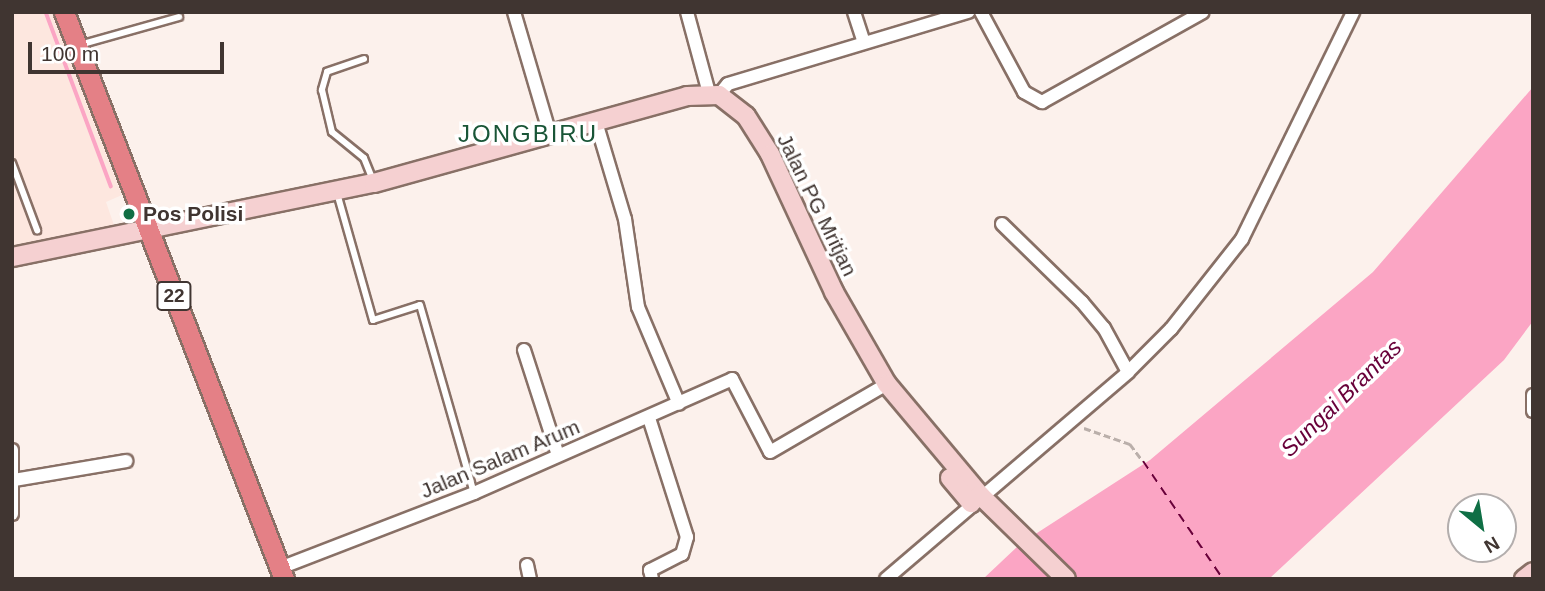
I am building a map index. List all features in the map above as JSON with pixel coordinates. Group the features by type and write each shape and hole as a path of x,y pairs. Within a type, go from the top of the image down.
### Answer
{"highway":[{"name":"22","path":"64,12 282,573"}],"main road":[{"path":"12,257 374,183 550,134 714,94"},
{"name":"Jalan PG Mritjan","path":"714,94 746,116 770,154 834,292 887,384 980,495 1066,579"},
{"path":"1524,579 1533,572"}],"street":[{"path":"514,12 550,134"},
{"path":"687,12 714,94 728,84 948,15 968,12"},
{"path":"854,12 864,42"},
{"path":"981,12 1024,92 1042,102 1203,12"},
{"path":"886,579 980,495 1128,372 1171,329 1242,239 1353,12"},
{"path":"596,122 625,219 638,307 679,404"},
{"path":"1002,224 1082,302 1104,328 1128,372"},
{"path":"524,351 558,455"},
{"name":"Jalan Salam Arum","path":"282,573 649,418 732,379 770,452 887,384"},
{"path":"1533,395 1533,411"},
{"path":"649,418 687,537 682,554 650,570 652,579"},
{"path":"12,450 12,514"},
{"path":"14,480 126,461"}],"lane":[{"path":"77,46 179,17"},
{"path":"364,59 327,72 322,90 332,132 364,158 374,183"},
{"path":"12,163 37,230"},
{"path":"336,191 373,320 421,305 474,492"}],"path":[{"path":"1068,422 1130,444 1143,461"}],"shaded area":[{"path":"12,12 52,12 122,195 106,202 116,231 12,252"}],"water":[{"name":"Sungai Brantas","path":"1533,87 1533,321 1504,360 1269,579 983,579 1020,544 1150,460 1373,272"}],"waterway":[{"path":"46,12 111,186"}],"ferry route":[{"path":"1143,461 1223,579"}],"place":[{"name":"Pos Polisi","path":"129,214"}],"district":[{"name":"JONGBIRU","path":"528,134"}]}
